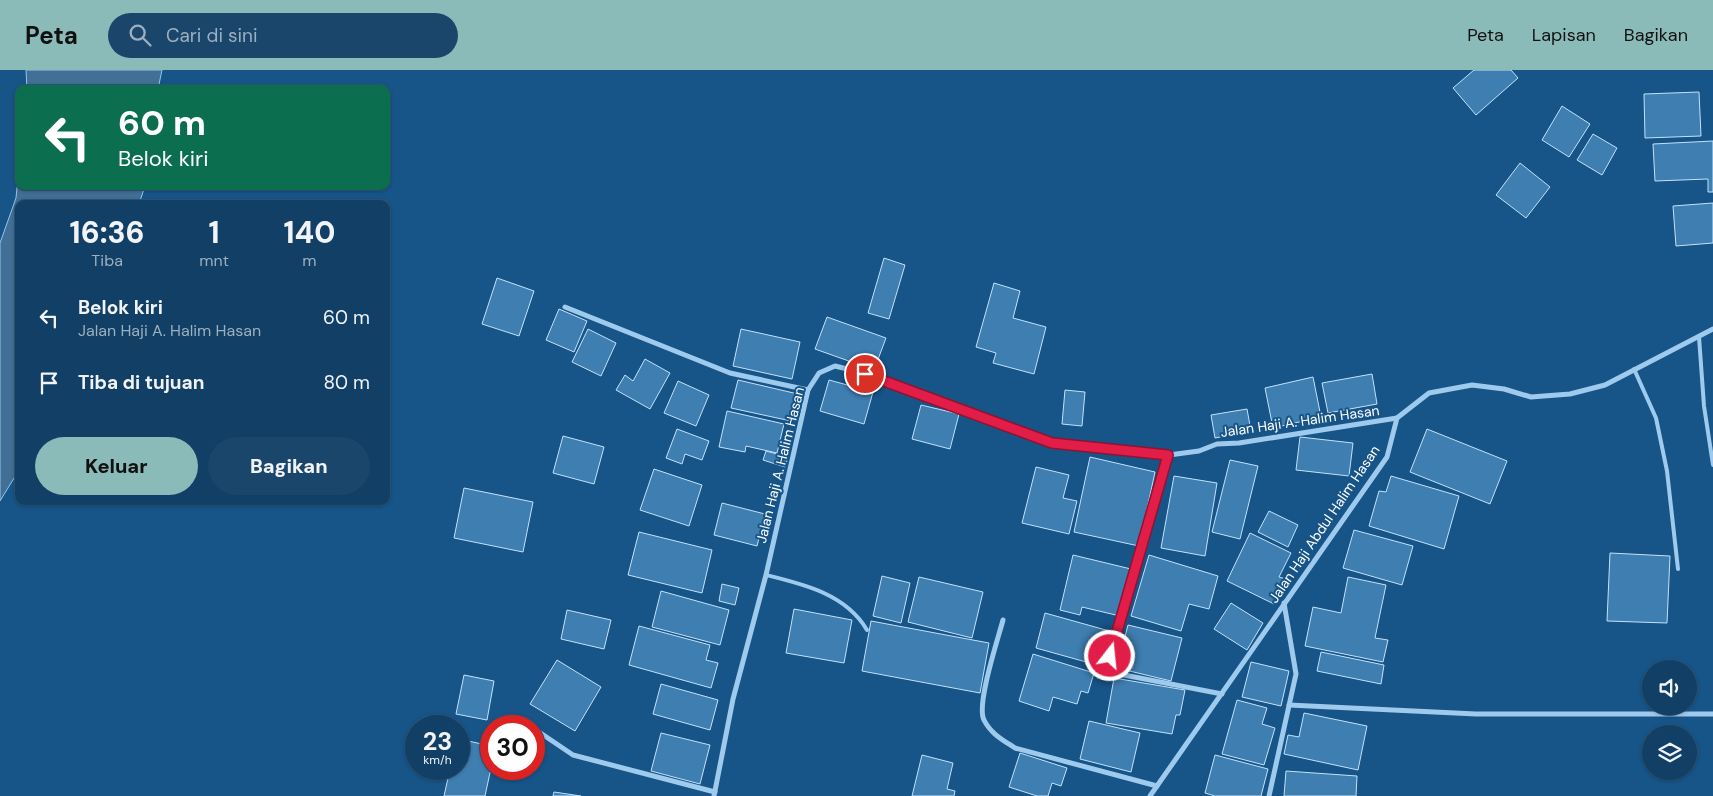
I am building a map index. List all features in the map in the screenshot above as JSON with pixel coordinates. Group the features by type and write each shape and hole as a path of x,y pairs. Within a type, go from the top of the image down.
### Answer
{"street":[{"path":"565,307 730,373 808,390"},
{"path":"1398,418 1429,393 1472,385 1504,389 1531,397 1570,394 1605,384 1713,329"},
{"name":"Jalan Haji A. Halim Hasan","path":"714,794 733,699 766,575 808,390 819,373 835,366 880,377 1052,443 1168,455 1199,451 1218,444 1239,443 1398,418"},
{"name":"Jalan Haji Abdul Halim Hasan","path":"1150,796 1387,457 1398,418"},
{"path":"1168,455 1110,656 1111,663 1119,674 1222,694"},
{"path":"1269,796 1296,674 1284,603"},
{"path":"1003,620 982,699 983,719 995,735 1015,748 1157,786"},
{"path":"1289,705 1476,714 1713,714"},
{"path":"545,736 573,755 714,794"}],"lane":[{"path":"1699,337 1704,406 1713,465"},
{"path":"1634,369 1656,418 1667,471 1678,569"},
{"path":"766,575 825,594 853,611 867,630"}],"water":[{"path":"26,70 162,70 159,85 27,85"},
{"path":"17,190 144,190 140,200 15,200"},
{"path":"15,201 15,477 0,501 0,243"}],"building":[{"path":"1474,70 1511,70 1518,78 1476,115 1453,88"},
{"path":"1699,92 1701,136 1645,138 1644,94"},
{"path":"1562,106 1590,124 1569,157 1542,140"},
{"path":"1593,134 1617,148 1602,175 1577,160"},
{"path":"1713,141 1713,192 1708,192 1708,179 1655,181 1653,144"},
{"path":"1520,163 1550,187 1526,218 1496,195"},
{"path":"1713,203 1713,243 1676,246 1673,206"},
{"path":"884,258 905,265 889,319 868,313"},
{"path":"497,278 534,291 519,336 482,324"},
{"path":"994,283 1020,291 1013,318 1046,327 1034,374 993,363 996,353 976,347"},
{"path":"559,309 587,321 574,352 546,340"},
{"path":"827,317 886,338 874,370 815,349"},
{"path":"588,329 616,343 601,376 572,362"},
{"path":"741,329 800,342 792,379 733,366"},
{"path":"645,359 670,373 650,409 616,390 625,375 633,381"},
{"path":"1372,374 1377,404 1328,413 1322,383"},
{"path":"1313,377 1321,417 1273,428 1265,388"},
{"path":"738,380 798,394 791,421 731,408"},
{"path":"829,380 873,392 864,424 820,411"},
{"path":"678,381 709,395 696,426 664,413"},
{"path":"1065,390 1085,392 1082,426 1062,424"},
{"path":"921,405 959,414 950,449 912,439"},
{"path":"1247,409 1251,431 1215,438 1211,415"},
{"path":"727,411 784,424 777,453 746,446 745,452 719,447"},
{"path":"677,429 709,441 702,460 685,454 682,464 666,458"},
{"path":"1427,429 1507,461 1490,504 1410,472"},
{"path":"563,436 604,447 594,484 553,473"},
{"path":"1300,437 1353,443 1349,476 1296,470"},
{"path":"766,451 788,457 785,467 763,460"},
{"path":"1090,457 1155,472 1139,546 1074,532"},
{"path":"1230,460 1258,466 1240,539 1212,532"},
{"path":"1036,467 1069,475 1063,498 1077,501 1069,534 1022,523"},
{"path":"654,469 702,485 689,526 640,510"},
{"path":"1174,476 1217,483 1205,556 1161,548"},
{"path":"1391,476 1459,496 1444,549 1369,526 1379,491 1386,492"},
{"path":"464,488 533,502 523,552 454,538"},
{"path":"722,503 765,514 757,546 714,535"},
{"path":"1269,511 1298,525 1288,547 1258,532"},
{"path":"1354,530 1413,546 1402,585 1343,568"},
{"path":"639,532 712,550 702,593 628,575"},
{"path":"1250,533 1291,553 1279,577 1286,579 1274,604 1227,581"},
{"path":"1610,553 1670,556 1667,623 1607,621"},
{"path":"1073,555 1131,569 1120,616 1082,607 1080,615 1060,610"},
{"path":"1149,555 1218,576 1209,609 1189,604 1181,631 1131,616"},
{"path":"882,576 910,583 901,623 873,616"},
{"path":"919,577 983,592 972,638 908,622"},
{"path":"1348,577 1386,585 1375,638 1388,640 1383,662 1305,646 1313,607 1341,613"},
{"path":"722,584 739,588 735,605 719,601"},
{"path":"661,591 729,610 720,645 652,627"},
{"path":"1231,603 1263,623 1247,650 1214,629"},
{"path":"794,609 852,620 844,663 786,653"},
{"path":"567,610 611,620 604,649 561,639"},
{"path":"1045,613 1113,632 1104,667 1036,648"},
{"path":"871,621 989,643 980,693 862,671"},
{"path":"1128,625 1182,638 1171,681 1117,668"},
{"path":"639,626 710,645 706,660 718,663 711,688 629,665"},
{"path":"1321,652 1384,665 1381,684 1317,671"},
{"path":"1033,654 1094,673 1088,693 1081,691 1077,704 1053,697 1049,711 1019,701"},
{"path":"557,660 601,687 575,731 530,704"},
{"path":"1251,662 1289,671 1281,706 1242,697"},
{"path":"464,675 494,681 488,715 480,715 480,719 470,717 470,715 456,714"},
{"path":"1114,678 1185,690 1180,715 1176,715 1172,734 1106,723"},
{"path":"661,684 718,700 710,730 653,714"},
{"path":"1237,700 1267,708 1262,724 1275,728 1264,765 1222,754"},
{"path":"1304,713 1367,726 1358,770 1284,754 1288,735 1299,737"},
{"path":"1089,721 1140,733 1131,772 1080,759"},
{"path":"661,733 710,745 700,784 651,771"},
{"path":"470,741 480,744 480,780 488,780 485,796 444,796 448,780 470,780"},
{"path":"1020,753 1067,768 1061,786 1052,783 1048,796 1037,796 1009,787"},
{"path":"922,755 953,763 947,789 955,791 954,796 912,796"},
{"path":"1215,755 1268,769 1261,796 1215,796 1205,793"},
{"path":"1286,771 1357,776 1356,796 1284,796"},
{"path":"554,792 581,796 553,796"}],"route":[{"path":"865,374 880,377 1052,443 1168,455 1110,656"}]}
